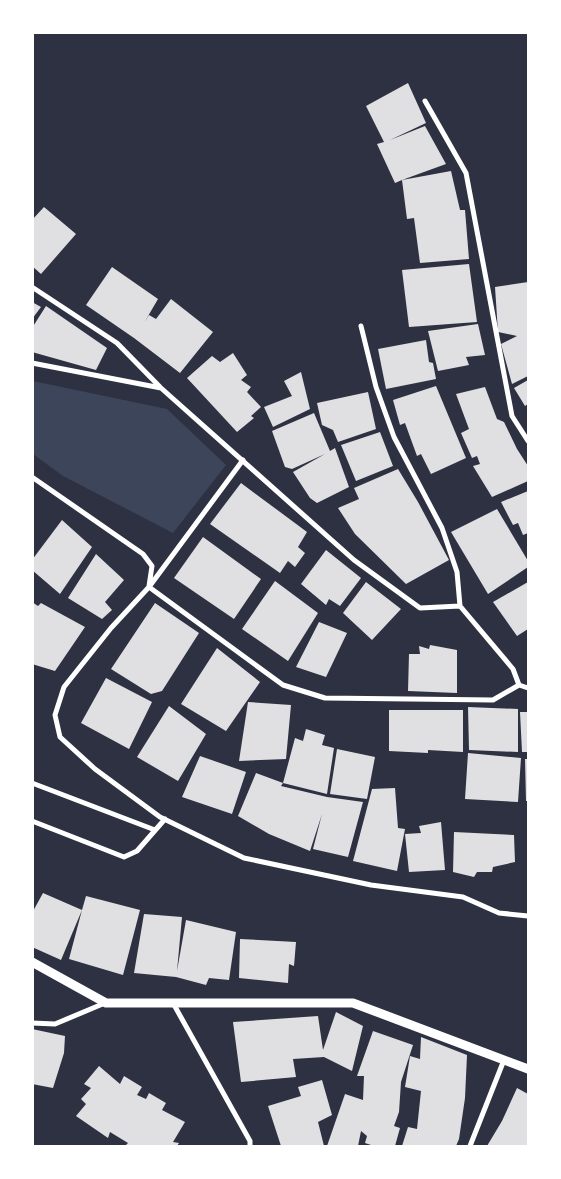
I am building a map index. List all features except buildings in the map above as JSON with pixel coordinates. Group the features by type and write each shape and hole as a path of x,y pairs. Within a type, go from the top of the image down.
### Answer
{"street":[{"path":"425,100 466,173 512,416 528,442"},
{"path":"32,287 117,343 161,388 354,560 420,608 460,606"},
{"path":"361,326 376,387 394,437 442,528 457,572 460,606 513,670 519,684 528,688"},
{"path":"32,363 161,388"},
{"path":"242,460 148,587 111,628 64,686 55,715 60,737 95,769 165,819 244,858 371,885 463,897 499,913 528,916"},
{"path":"32,477 143,554 152,566 148,587"},
{"path":"148,587 283,685 325,698 494,700 519,684"},
{"path":"32,783 155,830"},
{"path":"32,821 124,857 137,851 165,819"},
{"path":"32,962 106,1003"},
{"path":"32,1023 55,1024 106,1003 353,1003 528,1069"},
{"path":"173,1003 250,1141 250,1146"},
{"path":"470,1146 504,1060"}],"shaded area":[{"path":"33,381 167,409 226,465 173,533 63,476 33,454"}]}
